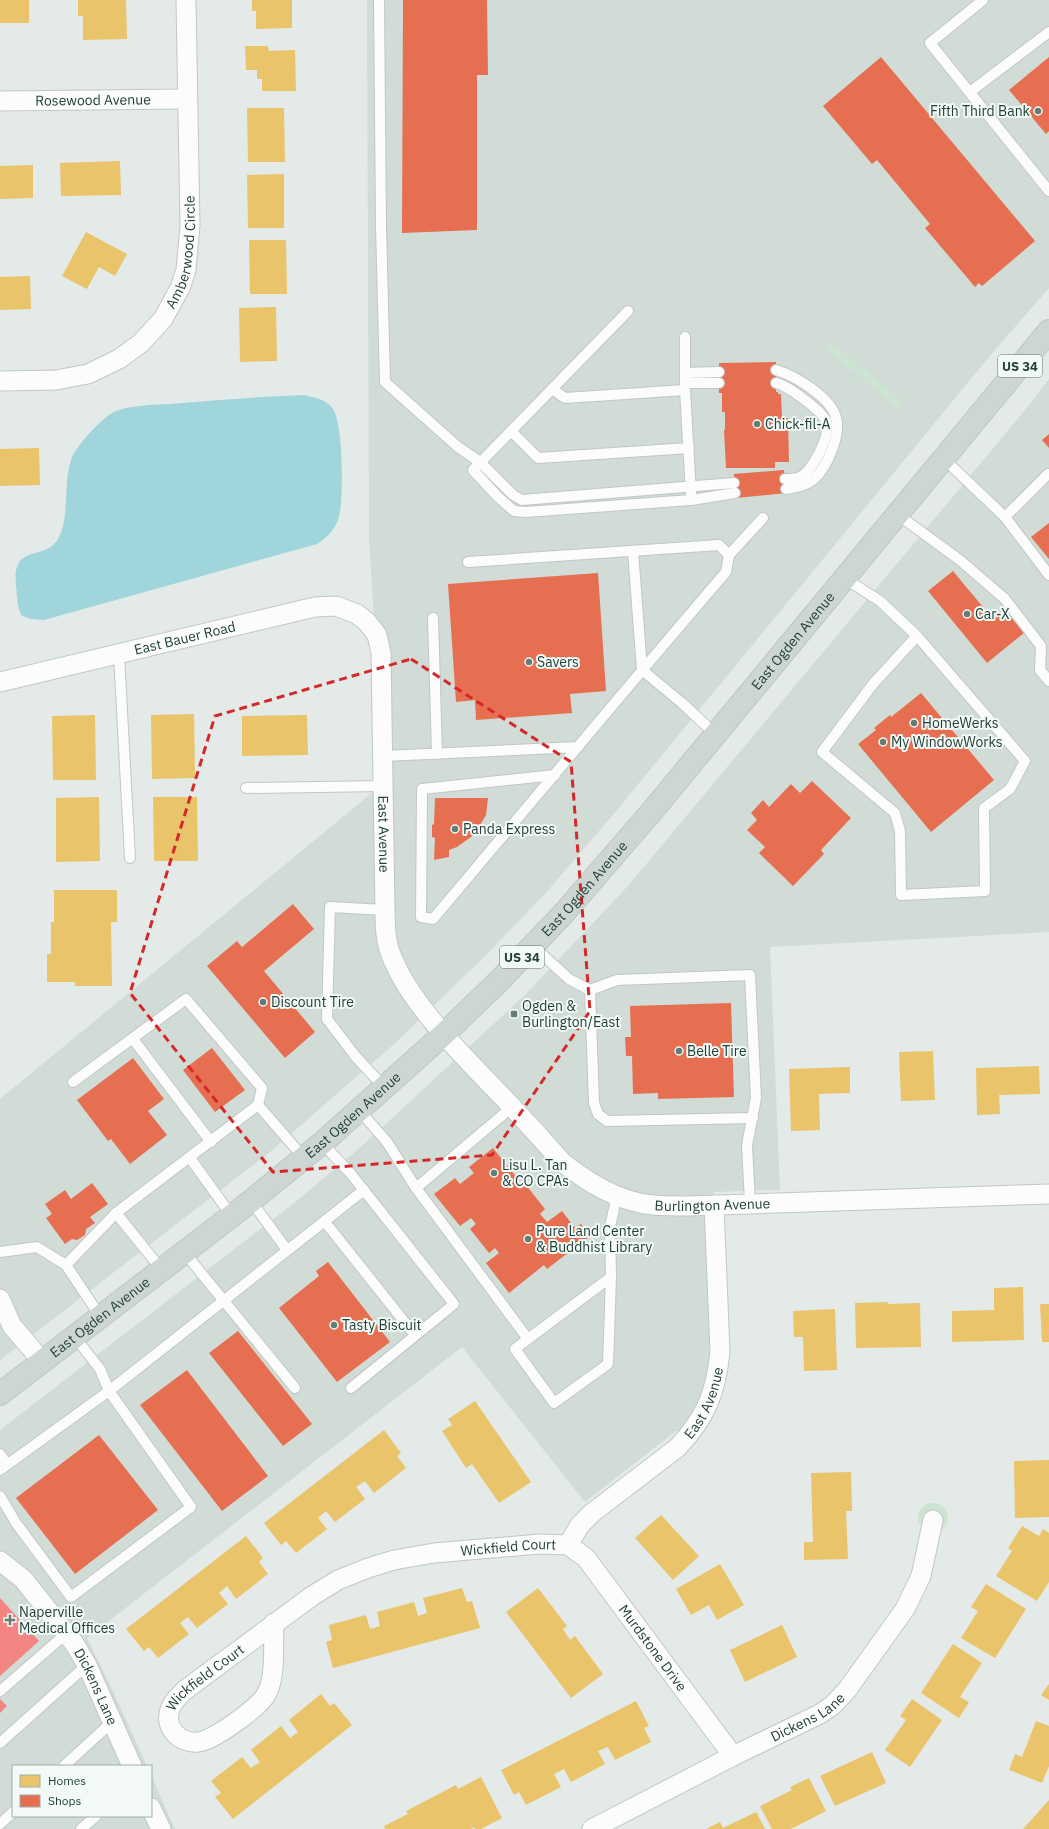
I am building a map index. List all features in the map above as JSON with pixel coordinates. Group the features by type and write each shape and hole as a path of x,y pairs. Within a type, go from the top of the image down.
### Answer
{"main road":[{"name":"East Ogden Avenue","path":"0,1394 251,1201 322,1143 444,1034 533,946 564,913 648,816 1049,331"}],"street":[{"name":"Amberwood Circle","path":"0,381 56,380 88,374 119,359 142,343 163,319 180,288 186,270 190,226 186,99 186,0"},
{"name":"Rosewood Avenue","path":"0,101 186,99"},
{"name":"East Bauer Road","path":"0,682 119,655 315,607 336,606 357,614 367,622"},
{"name":"East Avenue","path":"367,622 377,635 381,653 385,910 389,950 396,968 409,989 444,1034"},
{"name":"Burlington Avenue","path":"444,1034 563,1163 585,1180 617,1195 652,1205 690,1206 1049,1194"},
{"name":"East Avenue","path":"568,1545 580,1524 592,1513 677,1448 689,1435 711,1400 720,1352 714,1204"},
{"path":"0,1299 12,1326 42,1361"},
{"name":"Dickens Lane","path":"592,1829 733,1756 820,1714 833,1706 847,1690 905,1609 915,1591 921,1576 933,1520"},
{"name":"Wickfield Court","path":"274,1623 270,1687 263,1700 208,1740 191,1742 179,1738 169,1722 170,1708 175,1700 185,1690 274,1623 312,1596 338,1580 394,1560 449,1552 540,1544 568,1545"},
{"name":"Murdstone Drive","path":"568,1545 586,1558 733,1756"},
{"name":"Dickens Lane","path":"0,1562 23,1580 67,1633 86,1665 132,1765"},
{"path":"152,1810 161,1829"}],"lane":[{"path":"379,0 381,226 385,382 458,447 480,462 513,496 522,500 734,483"},
{"path":"983,0 930,43 1048,188"},
{"path":"970,92 1049,32"},
{"path":"628,311 473,470 498,497 514,511 526,512 691,500 735,493"},
{"path":"686,337 686,382 691,500"},
{"path":"776,370 794,377 818,394 831,408 836,417 838,430 834,447 823,467 814,479 802,486 785,484 800,477 816,460 827,436 828,428 826,420 821,414 787,387 776,382"},
{"path":"686,382 719,372"},
{"path":"552,389 565,398 686,382 719,382"},
{"path":"511,431 538,458 689,448"},
{"path":"943,458 1005,517 1049,575"},
{"path":"1005,517 1048,474"},
{"path":"897,514 961,561 1005,599 1041,646 1040,670 1049,681"},
{"path":"555,775 422,789 421,917 433,919 555,775 642,670 726,572 729,554 763,518"},
{"path":"468,562 719,545 729,554"},
{"path":"633,551 642,670 682,702 715,734"},
{"path":"844,578 880,601 918,636 1025,760 1010,789 984,808 985,891 901,896 900,831 895,813 822,752 872,684 918,636"},
{"path":"433,618 437,754"},
{"path":"119,655 130,858"},
{"path":"382,756 578,747"},
{"path":"246,788 383,786"},
{"path":"384,1087 356,1056 327,1019 330,908 385,910"},
{"path":"533,946 569,979 590,990 617,980 750,975 756,1098 747,1145 750,1203"},
{"path":"590,990 594,1103 598,1114 607,1121 752,1118"},
{"path":"66,1265 116,1213 258,1105 262,1088 186,999 73,1082"},
{"path":"132,1039 211,1142"},
{"path":"258,1105 304,1158"},
{"path":"416,1188 512,1107"},
{"path":"359,1110 387,1142 416,1188 528,1339"},
{"path":"322,1143 364,1190 454,1304 351,1388"},
{"path":"190,1158 231,1216"},
{"path":"0,1454 4,1467 109,1391 364,1190"},
{"path":"611,1277 515,1349 554,1403 608,1364 611,1277 610,1227 617,1195"},
{"path":"251,1201 287,1250"},
{"path":"116,1213 161,1269"},
{"path":"325,1222 415,1335"},
{"path":"0,1252 37,1247 66,1265 100,1316"},
{"path":"184,1252 295,1388"},
{"path":"0,1496 16,1523 71,1597 191,1507 109,1391 100,1369 74,1336"},
{"path":"0,1691 67,1633"},
{"path":"0,1743 86,1665"},
{"path":"65,1765 112,1722"},
{"path":"0,1824 12,1813"},
{"path":"81,1829 95,1817"}],"highlighted area":[{"path":"411,659 571,762 590,1011 492,1155 273,1172 130,993 215,716"}],"shaded area":[{"path":"367,0 1049,0 1049,288 993,352 617,810 544,895 483,958 392,1046 270,1152 0,1360 0,1099 379,787 374,617 369,539"},
{"path":"1049,379 1049,932 770,947 780,1190 714,1192 719,1333 692,1430 676,1431 585,1502 462,1347 87,1638 147,1765 12,1765 12,1817 152,1817 152,1777 175,1829 0,1829 0,1430 294,1203 363,1145 525,995 627,887 1021,415"}],"green space":[{"path":"828,344 833,344 902,401 903,404 900,407 895,406 827,349"},
{"path":"933,1503 944,1507 948,1518 944,1529 933,1533 922,1529 918,1518 922,1507"}],"water":[{"path":"303,395 320,399 327,403 333,409 339,429 342,461 341,507 336,525 325,538 317,544 44,620 30,619 21,615 16,585 16,571 19,563 24,557 53,545 59,537 66,509 67,479 71,460 84,440 97,425 110,414 135,406"}],"building: Homes":[{"path":"0,0 29,0 29,23 0,23"},
{"path":"78,0 126,0 127,39 83,40 83,16 78,16"},
{"path":"252,0 292,0 292,28 256,29 256,11 252,11"},
{"path":"245,46 268,46 269,51 295,50 296,91 262,91 262,79 257,79 257,70 246,70"},
{"path":"247,108 284,108 285,162 248,162"},
{"path":"120,161 121,195 61,196 60,163"},
{"path":"33,165 33,198 0,199 0,166"},
{"path":"284,174 284,228 248,228 247,175"},
{"path":"86,232 127,254 115,276 99,267 87,289 62,276"},
{"path":"249,240 286,240 287,294 250,294"},
{"path":"30,276 31,309 0,310 0,277"},
{"path":"276,307 277,361 240,362 239,308"},
{"path":"39,448 40,485 0,486 0,449"},
{"path":"194,714 195,778 152,779 151,715"},
{"path":"95,715 96,780 53,780 52,716"},
{"path":"307,715 308,755 242,756 242,716"},
{"path":"99,797 100,861 56,862 56,798"},
{"path":"153,797 197,797 198,861 154,861"},
{"path":"54,890 117,890 117,922 111,922 112,986 75,986 75,982 47,982 47,954 51,954 51,922 54,922"},
{"path":"933,1051 935,1100 901,1101 899,1052"},
{"path":"1039,1066 1040,1094 999,1095 1000,1114 977,1115 976,1068"},
{"path":"850,1067 850,1093 819,1094 820,1130 791,1131 789,1069"},
{"path":"1023,1287 1024,1340 952,1342 952,1311 994,1310 994,1288"},
{"path":"888,1302 888,1304 920,1303 921,1347 856,1348 855,1303"},
{"path":"1040,1304 1049,1304 1049,1342 1042,1342"},
{"path":"835,1309 837,1370 804,1371 803,1337 794,1337 793,1311"},
{"path":"475,1401 531,1482 499,1503 472,1464 466,1468 442,1431 452,1425 448,1419"},
{"path":"384,1430 401,1453 397,1456 406,1468 374,1493 365,1481 356,1487 365,1499 335,1522 326,1511 318,1518 327,1529 296,1553 286,1541 281,1545 264,1523"},
{"path":"1049,1460 1049,1517 1015,1518 1014,1461"},
{"path":"851,1472 852,1511 846,1511 848,1559 804,1560 804,1542 813,1542 811,1473"},
{"path":"661,1515 699,1556 673,1580 635,1538"},
{"path":"1022,1526 1039,1536 1043,1529 1049,1533 1049,1582 1037,1601 996,1576 1012,1551 1008,1548"},
{"path":"246,1536 263,1558 259,1562 268,1574 236,1599 227,1586 219,1593 228,1604 197,1628 188,1617 180,1623 189,1634 158,1658 149,1647 144,1651 126,1629"},
{"path":"720,1564 744,1605 717,1620 709,1605 691,1615 676,1589"},
{"path":"986,1584 1026,1609 995,1658 961,1638 978,1611 971,1607"},
{"path":"462,1588 467,1602 472,1601 480,1628 333,1668 326,1642 332,1640 329,1625 366,1615 370,1629 380,1626 377,1612 414,1602 418,1616 427,1613 423,1598"},
{"path":"538,1588 567,1626 563,1629 570,1640 575,1636 603,1674 571,1698 506,1612"},
{"path":"782,1625 797,1657 745,1682 730,1650"},
{"path":"953,1644 982,1663 960,1697 969,1702 959,1718 921,1693"},
{"path":"1049,1684 1049,1700 1041,1695"},
{"path":"321,1694 330,1706 334,1703 352,1725 233,1819 215,1797 221,1793 211,1781 242,1757 251,1768 260,1762 251,1750 281,1726 290,1738 298,1732 289,1720"},
{"path":"912,1699 942,1720 910,1767 885,1750 906,1720 900,1716"},
{"path":"636,1701 649,1726 644,1728 651,1742 615,1760 608,1747 598,1751 605,1764 571,1782 564,1769 554,1774 561,1787 526,1805 519,1792 514,1795 501,1770"},
{"path":"1036,1721 1049,1726 1049,1766 1042,1783 1009,1770 1015,1754 1022,1757"},
{"path":"872,1752 886,1783 835,1806 820,1776"},
{"path":"481,1777 502,1818 481,1829 475,1829 475,1827 471,1829 385,1829 384,1826 408,1814 406,1811 456,1785 458,1789"},
{"path":"809,1778 826,1811 791,1829 772,1829 760,1806 792,1790 790,1787"},
{"path":"1049,1800 1049,1829 1023,1829"},
{"path":"756,1812 765,1829 706,1829 720,1822 723,1828"}],"building: Shops":[{"path":"403,0 487,0 488,75 477,75 477,230 402,233"},
{"path":"881,57 1035,241 982,286 979,283 975,287 925,228 930,224 877,160 872,164 823,106"},
{"name":"Fifth Third Bank","path":"1049,57 1049,131 1046,134 1009,90"},
{"name":"Chick-fil-A","path":"776,362 776,392 781,394 782,418 788,418 789,462 775,462 775,468 726,468 724,430 725,412 722,412 722,393 719,393 719,363"},
{"path":"1049,434 1049,448 1042,440"},
{"path":"784,470 786,493 736,498 734,474"},
{"path":"1049,523 1049,559 1031,537"},
{"name":"Car-X","path":"953,571 992,618 1004,609 1024,633 987,663 928,591"},
{"path":"598,573 606,691 570,694 572,713 476,720 475,700 456,702 448,584"},
{"path":"921,693 994,780 931,832 858,744 876,730 874,728 890,715 891,717"},
{"path":"812,781 851,818 821,850 824,854 793,886 759,853 765,847 747,830 757,820 751,813 763,800 769,807 791,784 800,793"},
{"name":"Panda Express","path":"435,798 488,798 486,815 475,834 457,847 449,850 449,857 434,860 435,838 432,837 432,825 434,824"},
{"name":"Discount Tire","path":"293,904 314,929 264,971 315,1032 285,1058 207,966 237,941 242,947"},
{"name":"Belle Tire","path":"731,1003 734,1097 658,1099 658,1093 633,1094 632,1056 626,1056 625,1037 631,1037 630,1006"},
{"path":"212,1048 245,1090 215,1112 183,1070"},
{"path":"133,1058 164,1099 148,1111 167,1135 130,1164 111,1139 108,1141 77,1100"},
{"path":"493,1148 517,1178 514,1180 520,1189 526,1185 545,1209 540,1214 547,1222 562,1211 575,1228 581,1224 590,1236 547,1269 544,1265 509,1293 486,1263 499,1253 495,1248 489,1253 470,1229 476,1224 471,1218 460,1226 434,1194 455,1178 460,1184 474,1173 469,1167"},
{"path":"92,1183 108,1204 90,1217 95,1223 86,1229 85,1235 77,1240 72,1239 65,1244 46,1218 52,1214 45,1204 65,1190 71,1199"},
{"name":"Tasty Biscuit","path":"328,1262 390,1342 337,1382 279,1308 319,1276 316,1271"},
{"path":"238,1331 312,1424 283,1446 209,1353"},
{"path":"187,1370 268,1476 222,1511 140,1405"},
{"path":"99,1435 158,1510 75,1574 16,1498"}],"building: Health":[{"name":"Naperville Medical Offices","path":"0,1598 39,1641 0,1676"},
{"path":"0,1699 7,1706 0,1713"}],"place":[{"name":"Fifth Third Bank","path":"1038,111"},
{"name":"Chick-fil-A","path":"757,424"},
{"name":"Car-X","path":"967,614"},
{"name":"Savers","path":"529,662"},
{"name":"HomeWerks","path":"914,723"},
{"name":"My WindowWorks","path":"883,742"},
{"name":"Panda Express","path":"455,829"},
{"name":"Discount Tire","path":"263,1002"},
{"name":"Ogden & Burlington/East","path":"514,1014"},
{"name":"Belle Tire","path":"679,1051"},
{"name":"Lisu L. Tan & CO CPAs","path":"494,1173"},
{"name":"Pure Land Center & Buddhist Library","path":"528,1239"},
{"name":"Tasty Biscuit","path":"334,1325"},
{"name":"Naperville Medical Offices","path":"10,1620"}]}
